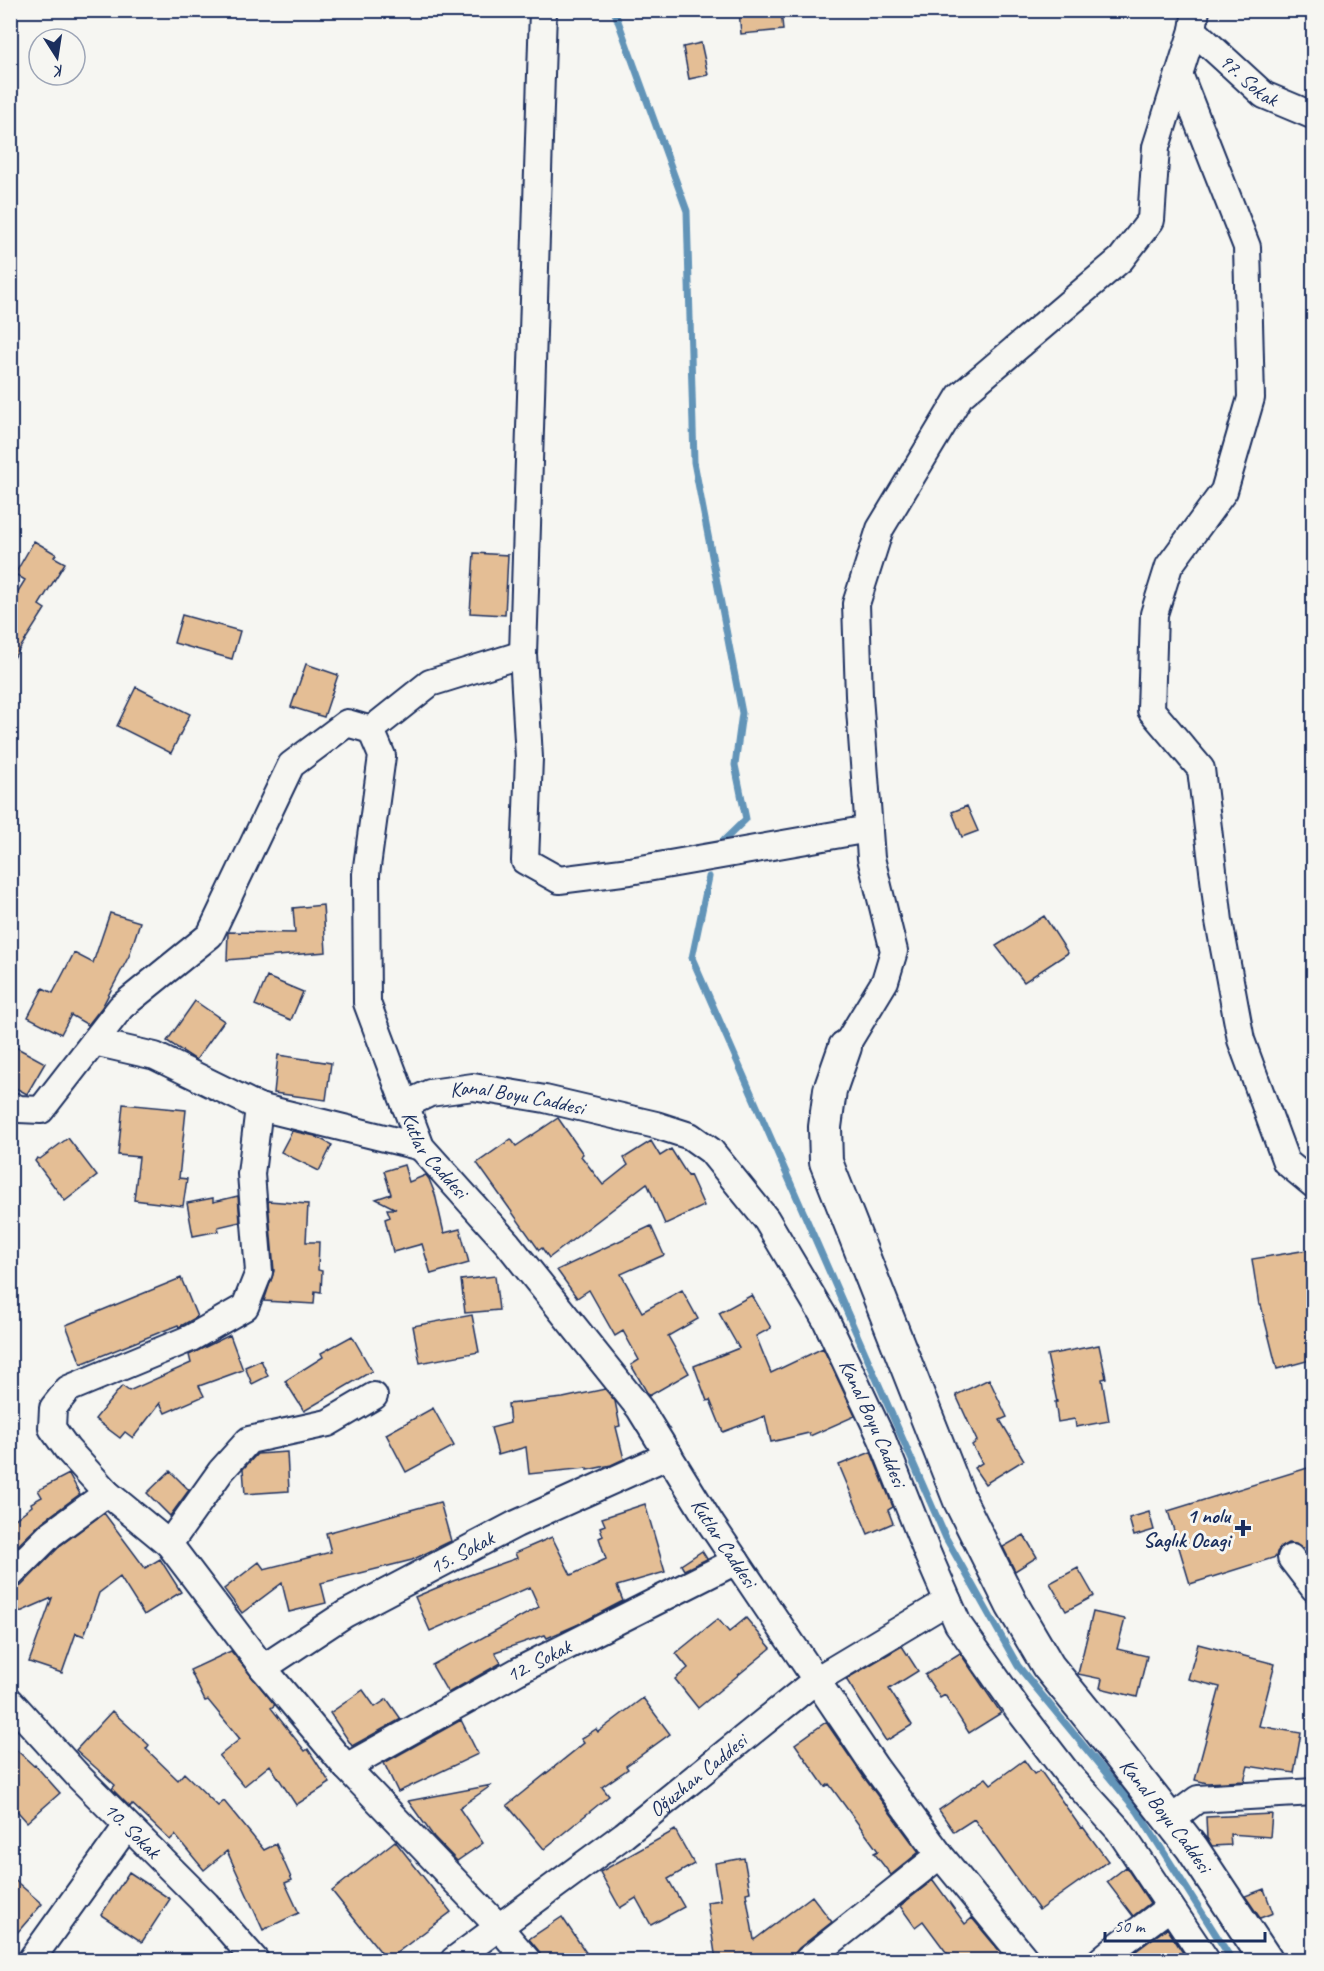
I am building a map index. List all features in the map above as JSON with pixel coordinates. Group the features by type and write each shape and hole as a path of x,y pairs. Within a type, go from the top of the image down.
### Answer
{"street":[{"path":"543,10 523,654 529,758 525,861 559,880 630,872 868,829"},
{"path":"845,1047 885,981 894,951 871,858 859,696 856,604 880,529 960,396 1121,259 1151,220 1156,147 1194,20"},
{"name":"97. Sokak","path":"1194,20 1264,95 1314,116"},
{"path":"1179,74 1247,247 1251,398 1224,491 1168,566 1154,614 1151,710 1201,770 1219,921 1241,1040 1286,1162 1314,1185"},
{"path":"10,1105 19,1109 41,1110 121,1007 210,935 291,765 347,723 371,730 430,683 523,654"},
{"name":"Kutlar Caddesi","path":"371,730 382,756 366,874 367,1003 413,1126 640,1409 736,1561 875,1767 940,1855 1026,1960"},
{"path":"94,1042 155,1056 259,1107 380,1136 413,1126"},
{"name":"Kanal Boyu Caddesi","path":"845,1047 830,1090 825,1127 826,1162 960,1501 1012,1605 1048,1666 1192,1848 1266,1960"},
{"name":"Kanal Boyu Caddesi","path":"413,1126 430,1093 473,1087 545,1099 656,1125 690,1136 711,1150 766,1220 826,1320 882,1439 958,1624 1017,1708 1067,1773 1119,1830 1206,1960"},
{"path":"259,1107 251,1174 259,1272 245,1307 191,1338 68,1389 53,1408 52,1428 67,1449 107,1493 169,1544 263,1668 346,1767 498,1926 527,1960"},
{"path":"169,1544 221,1472 249,1440 328,1423 374,1396"},
{"name":"15. Sokak","path":"263,1668 345,1614 516,1524 669,1455"},
{"path":"10,1575 51,1534 107,1493"},
{"path":"1291,1558 1314,1588"},
{"name":"12. Sokak","path":"346,1767 518,1671 736,1561"},
{"name":"Oğuzhan Caddesi","path":"454,1960 624,1835 816,1680 948,1601"},
{"name":"10. Sokak","path":"11,1699 79,1778 206,1904 255,1960"},
{"path":"1170,1820 1198,1799 1314,1792"},
{"path":"31,1960 87,1885 127,1826"},
{"path":"808,1960 940,1855"},
{"path":"1101,1960 1170,1907"}],"building":[{"path":"739,10 781,10 783,30 741,34"},
{"path":"701,43 708,75 689,79 683,47"},
{"path":"34,541 56,554 54,557 65,563 39,605 45,609 10,664 10,604 25,580 15,574"},
{"path":"474,553 508,555 505,615 470,613"},
{"path":"182,615 240,631 232,659 174,643"},
{"path":"306,664 338,675 324,717 291,707"},
{"path":"136,687 190,714 171,753 117,726"},
{"path":"967,806 978,831 962,837 952,812"},
{"path":"323,905 326,952 227,960 228,932 295,933 293,908"},
{"path":"110,913 140,922 129,956 102,1007 88,1025 71,1015 61,1034 28,1017 43,988 53,993 74,953 93,963"},
{"path":"1044,916 1068,953 1024,982 996,946"},
{"path":"267,977 303,992 291,1020 255,1005"},
{"path":"195,1001 224,1021 196,1060 167,1041"},
{"path":"10,1044 45,1063 27,1094 10,1085"},
{"path":"278,1055 331,1063 326,1100 274,1093"},
{"path":"123,1104 186,1110 179,1178 187,1179 183,1206 134,1200 139,1157 118,1155"},
{"path":"558,1118 583,1154 581,1156 603,1185 628,1165 624,1158 651,1141 660,1156 671,1149 688,1176 690,1175 704,1206 665,1224 647,1183 549,1258 542,1248 539,1250 477,1163 511,1139 516,1146"},
{"path":"292,1131 315,1136 332,1145 319,1171 281,1152"},
{"path":"68,1138 97,1176 65,1201 35,1161"},
{"path":"404,1165 409,1182 426,1175 429,1179 444,1233 460,1229 469,1263 431,1274 422,1244 393,1252 385,1219 390,1217 387,1209 396,1209 376,1199 391,1194 384,1171"},
{"path":"238,1196 240,1222 218,1227 219,1231 193,1236 187,1203 213,1198 213,1202"},
{"path":"268,1201 308,1204 306,1242 319,1242 318,1270 322,1271 321,1292 315,1291 314,1304 264,1301 274,1271"},
{"path":"651,1226 664,1255 621,1274 642,1312 682,1290 698,1319 668,1336 689,1373 649,1396 631,1365 639,1360 623,1331 615,1336 589,1290 577,1298 557,1270"},
{"path":"1314,1249 1314,1359 1277,1369 1261,1305 1259,1305 1252,1259"},
{"path":"495,1276 499,1310 465,1313 461,1280"},
{"path":"181,1278 197,1317 179,1327 178,1325 81,1364 66,1325"},
{"path":"752,1295 771,1328 756,1336 771,1373 823,1348 855,1416 810,1436 809,1433 771,1442 765,1416 723,1432 710,1400 707,1401 694,1366 739,1348 719,1313"},
{"path":"472,1315 479,1352 420,1363 413,1326"},
{"path":"230,1335 243,1370 199,1386 204,1396 165,1413 160,1403 133,1438 125,1432 120,1438 95,1419 122,1386 129,1391 191,1363 189,1355"},
{"path":"352,1336 372,1371 304,1411 285,1381 323,1357 321,1353"},
{"path":"1099,1345 1106,1378 1102,1379 1109,1421 1076,1427 1075,1419 1058,1422 1055,1402 1057,1402 1047,1355"},
{"path":"261,1360 268,1376 252,1384 245,1367"},
{"path":"989,1379 1007,1417 1000,1420 1024,1460 985,1484 974,1468 982,1463 972,1445 977,1441 956,1395"},
{"path":"605,1389 615,1401 620,1426 616,1427 624,1459 611,1465 587,1470 587,1468 529,1474 526,1447 498,1455 491,1428 510,1423 508,1404 563,1398"},
{"path":"433,1408 454,1446 406,1472 386,1434"},
{"path":"287,1452 289,1491 245,1494 243,1469 257,1454"},
{"path":"871,1452 893,1507 888,1510 893,1523 868,1534 839,1465"},
{"name":"1 nolu Saglık Ocagi","path":"1314,1466 1314,1546 1303,1549 1296,1544 1288,1543 1281,1547 1276,1557 1190,1584 1168,1511"},
{"path":"170,1471 189,1490 170,1516 147,1493"},
{"path":"69,1474 80,1494 42,1522 10,1553 10,1523 32,1506 31,1503 42,1497 38,1490"},
{"path":"440,1502 451,1541 412,1560 321,1583 326,1603 289,1612 282,1583 242,1613 224,1589 259,1562 264,1569 331,1552 326,1533"},
{"path":"645,1504 665,1572 617,1586 623,1601 579,1624 547,1638 545,1635 495,1652 501,1663 448,1693 432,1665 539,1607 530,1587 430,1631 415,1597 517,1558 515,1553 552,1537 571,1575 606,1559 599,1538 603,1536 600,1527 605,1525 602,1518"},
{"path":"1149,1512 1154,1530 1134,1536 1129,1518"},
{"path":"104,1513 145,1568 160,1559 181,1592 144,1615 120,1577 99,1593 84,1636 76,1633 62,1673 29,1662 52,1598 20,1612 10,1590 21,1586 61,1545"},
{"path":"1024,1535 1037,1557 1015,1571 1003,1547"},
{"path":"702,1551 707,1559 684,1570 681,1565"},
{"path":"1078,1568 1094,1596 1066,1611 1050,1583"},
{"path":"1093,1612 1125,1619 1117,1649 1147,1656 1137,1697 1100,1688 1102,1679 1078,1674"},
{"path":"746,1618 771,1648 698,1708 675,1679 688,1668 676,1653 718,1619 729,1632"},
{"path":"1198,1644 1275,1664 1259,1726 1301,1733 1294,1773 1248,1766 1244,1781 1207,1783 1195,1780 1220,1687 1188,1679"},
{"path":"902,1646 918,1671 889,1689 912,1725 886,1741 846,1679"},
{"path":"231,1651 275,1705 271,1708 305,1751 308,1749 330,1783 296,1805 270,1765 244,1786 219,1756 240,1739 208,1700 205,1701 190,1670"},
{"path":"960,1653 1001,1713 969,1733 945,1695 940,1698 925,1675"},
{"path":"363,1690 375,1707 387,1699 401,1719 352,1746 330,1713"},
{"path":"643,1698 670,1734 626,1766 628,1769 602,1787 609,1796 544,1849 507,1805 584,1743 581,1739 596,1729 598,1732"},
{"path":"112,1711 149,1745 146,1749 178,1780 184,1773 218,1806 224,1801 264,1850 276,1844 292,1880 285,1883 299,1913 263,1930 227,1851 204,1870 175,1835 170,1840 132,1804 130,1807 112,1789 115,1785 76,1750"},
{"path":"461,1720 478,1754 398,1792 384,1763"},
{"path":"826,1722 919,1852 891,1875 874,1853 878,1851 829,1784 825,1787 795,1744"},
{"path":"10,1744 35,1765 60,1793 27,1822 10,1803"},
{"path":"1024,1760 1034,1774 1040,1770 1081,1828 1083,1827 1108,1861 1039,1910 974,1819 954,1832 939,1810 986,1778 991,1784"},
{"path":"492,1785 459,1808 483,1843 457,1861 434,1837 408,1801"},
{"path":"1272,1814 1270,1837 1230,1834 1231,1845 1212,1846 1207,1838 1206,1817"},
{"path":"675,1830 694,1864 668,1879 684,1907 651,1925 636,1898 620,1908 600,1872"},
{"path":"395,1841 451,1912 387,1960 332,1891"},
{"path":"744,1858 750,1892 746,1893 754,1940 812,1896 832,1922 799,1948 793,1960 716,1960 707,1902 721,1900 715,1863"},
{"path":"1126,1867 1150,1903 1133,1916 1107,1882"},
{"path":"129,1872 170,1899 142,1942 101,1915"},
{"path":"10,1876 42,1904 10,1941"},
{"path":"933,1880 965,1924 972,1918 1007,1960 952,1960 923,1921 915,1927 900,1906"},
{"path":"1264,1889 1273,1913 1260,1918 1245,1896"},
{"path":"562,1917 591,1960 542,1960 539,1951 529,1939"},
{"path":"1167,1928 1185,1956 1180,1960 1124,1960"}],"waterway":[{"path":"614,10 687,211 694,462 742,713 735,765 746,819 716,848"},
{"path":"709,877 692,958 946,1538 1018,1666 1138,1812 1232,1960"}],"place":[{"name":"1 nolu Saglık Ocagi","path":"1243,1528"}]}
